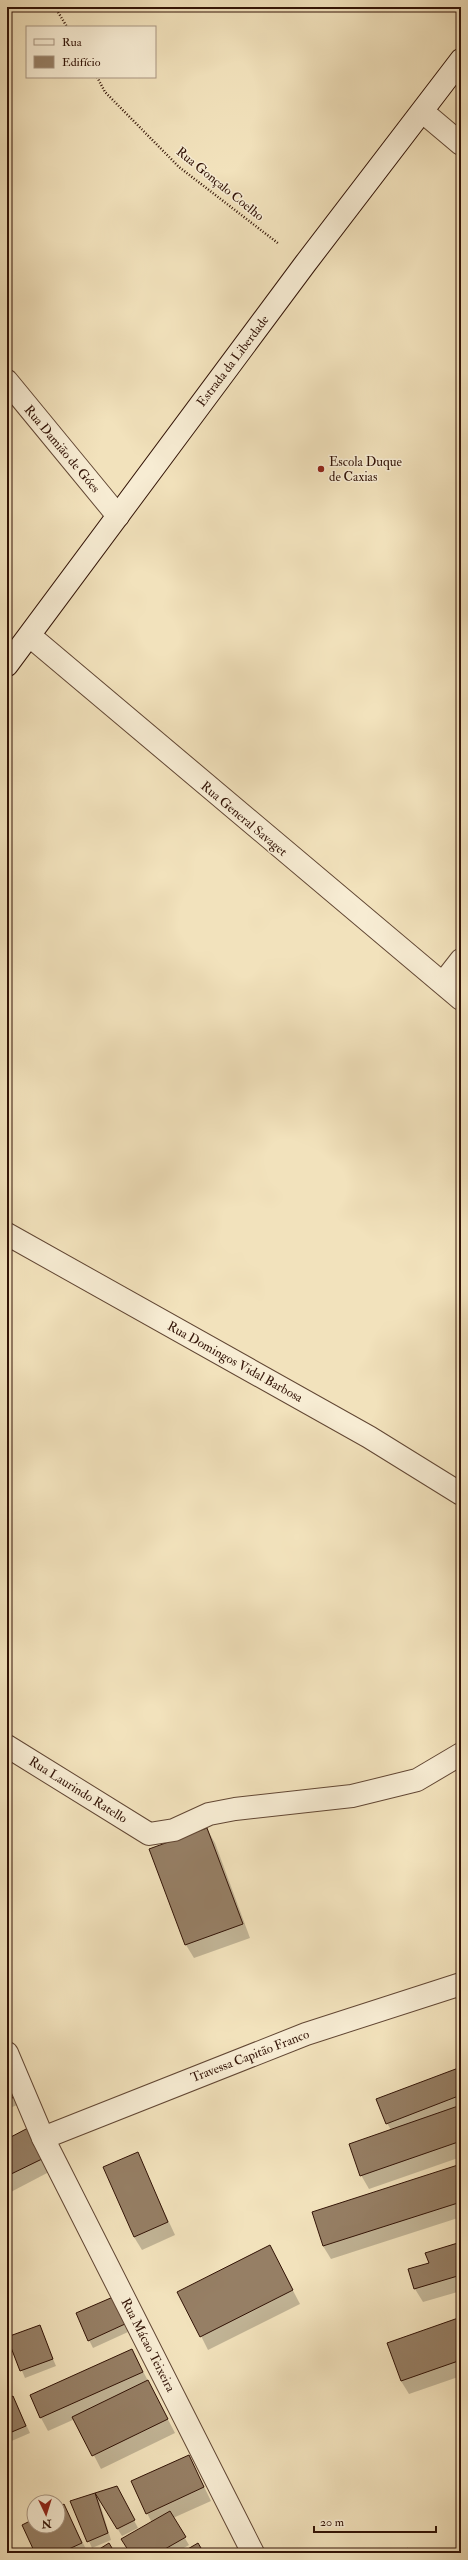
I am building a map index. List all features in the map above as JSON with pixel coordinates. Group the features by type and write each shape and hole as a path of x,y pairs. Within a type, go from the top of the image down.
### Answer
{"street":[{"name":"Estrada da Liberdade","path":"7,665 305,264 423,112 461,60"},
{"path":"423,112 461,144"},
{"name":"Rua Damião de Góes","path":"7,381 118,516"},
{"name":"Rua General Savaget","path":"30,636 289,856 461,999"},
{"path":"443,983 461,960"},
{"name":"Rua Domingos Vidal Barbosa","path":"7,1234 369,1437 419,1466 461,1494"},
{"name":"Rua Laurindo Ratello","path":"7,1746 149,1834 174,1830 209,1814 235,1809 360,1794 417,1780 461,1754"},
{"name":"Travessa Capitão Franco","path":"43,2138 306,2034 460,1987"},
{"name":"Rua Mácao Teixeira","path":"7,2053 43,2138 253,2553"}],"path":[{"path":"54,7 65,26"},
{"name":"Rua Gonçalo Coelho","path":"97,78 105,92 179,167 305,264"}],"building":[{"path":"207,1828 243,1924 185,1945 149,1849"},
{"path":"461,2067 461,2095 386,2124 376,2099"},
{"path":"7,2077 17,2096 7,2100"},
{"path":"461,2105 461,2141 360,2176 349,2144"},
{"path":"28,2128 42,2159 7,2176 7,2139"},
{"path":"138,2152 168,2222 134,2237 103,2167"},
{"path":"461,2164 461,2202 323,2246 312,2212"},
{"path":"461,2242 461,2275 414,2289 408,2269 429,2263 425,2253"},
{"path":"270,2245 293,2290 200,2337 177,2292"},
{"path":"113,2297 125,2324 88,2341 76,2313"},
{"path":"461,2317 461,2360 401,2381 387,2343"},
{"path":"40,2325 53,2359 20,2371 7,2337"},
{"path":"132,2349 143,2372 40,2418 30,2395"},
{"path":"148,2380 168,2419 92,2456 72,2417"},
{"path":"13,2396 26,2426 7,2434 7,2399"},
{"path":"189,2455 204,2487 146,2514 131,2481"},
{"path":"117,2486 135,2520 117,2529 95,2493"},
{"path":"95,2493 108,2533 87,2542 70,2501"},
{"path":"66,2508 82,2543 60,2553 35,2553 26,2534 66,2534"},
{"path":"170,2511 186,2537 158,2553 130,2553 121,2539"},
{"path":"26,2523 26,2534 22,2525"},
{"path":"109,2543 115,2553 93,2553"},
{"path":"198,2543 204,2553 181,2553"},
{"path":"407,2548 413,2553 402,2553"}],"place":[{"name":"Escola Duque de Caxias","path":"321,469"}]}
